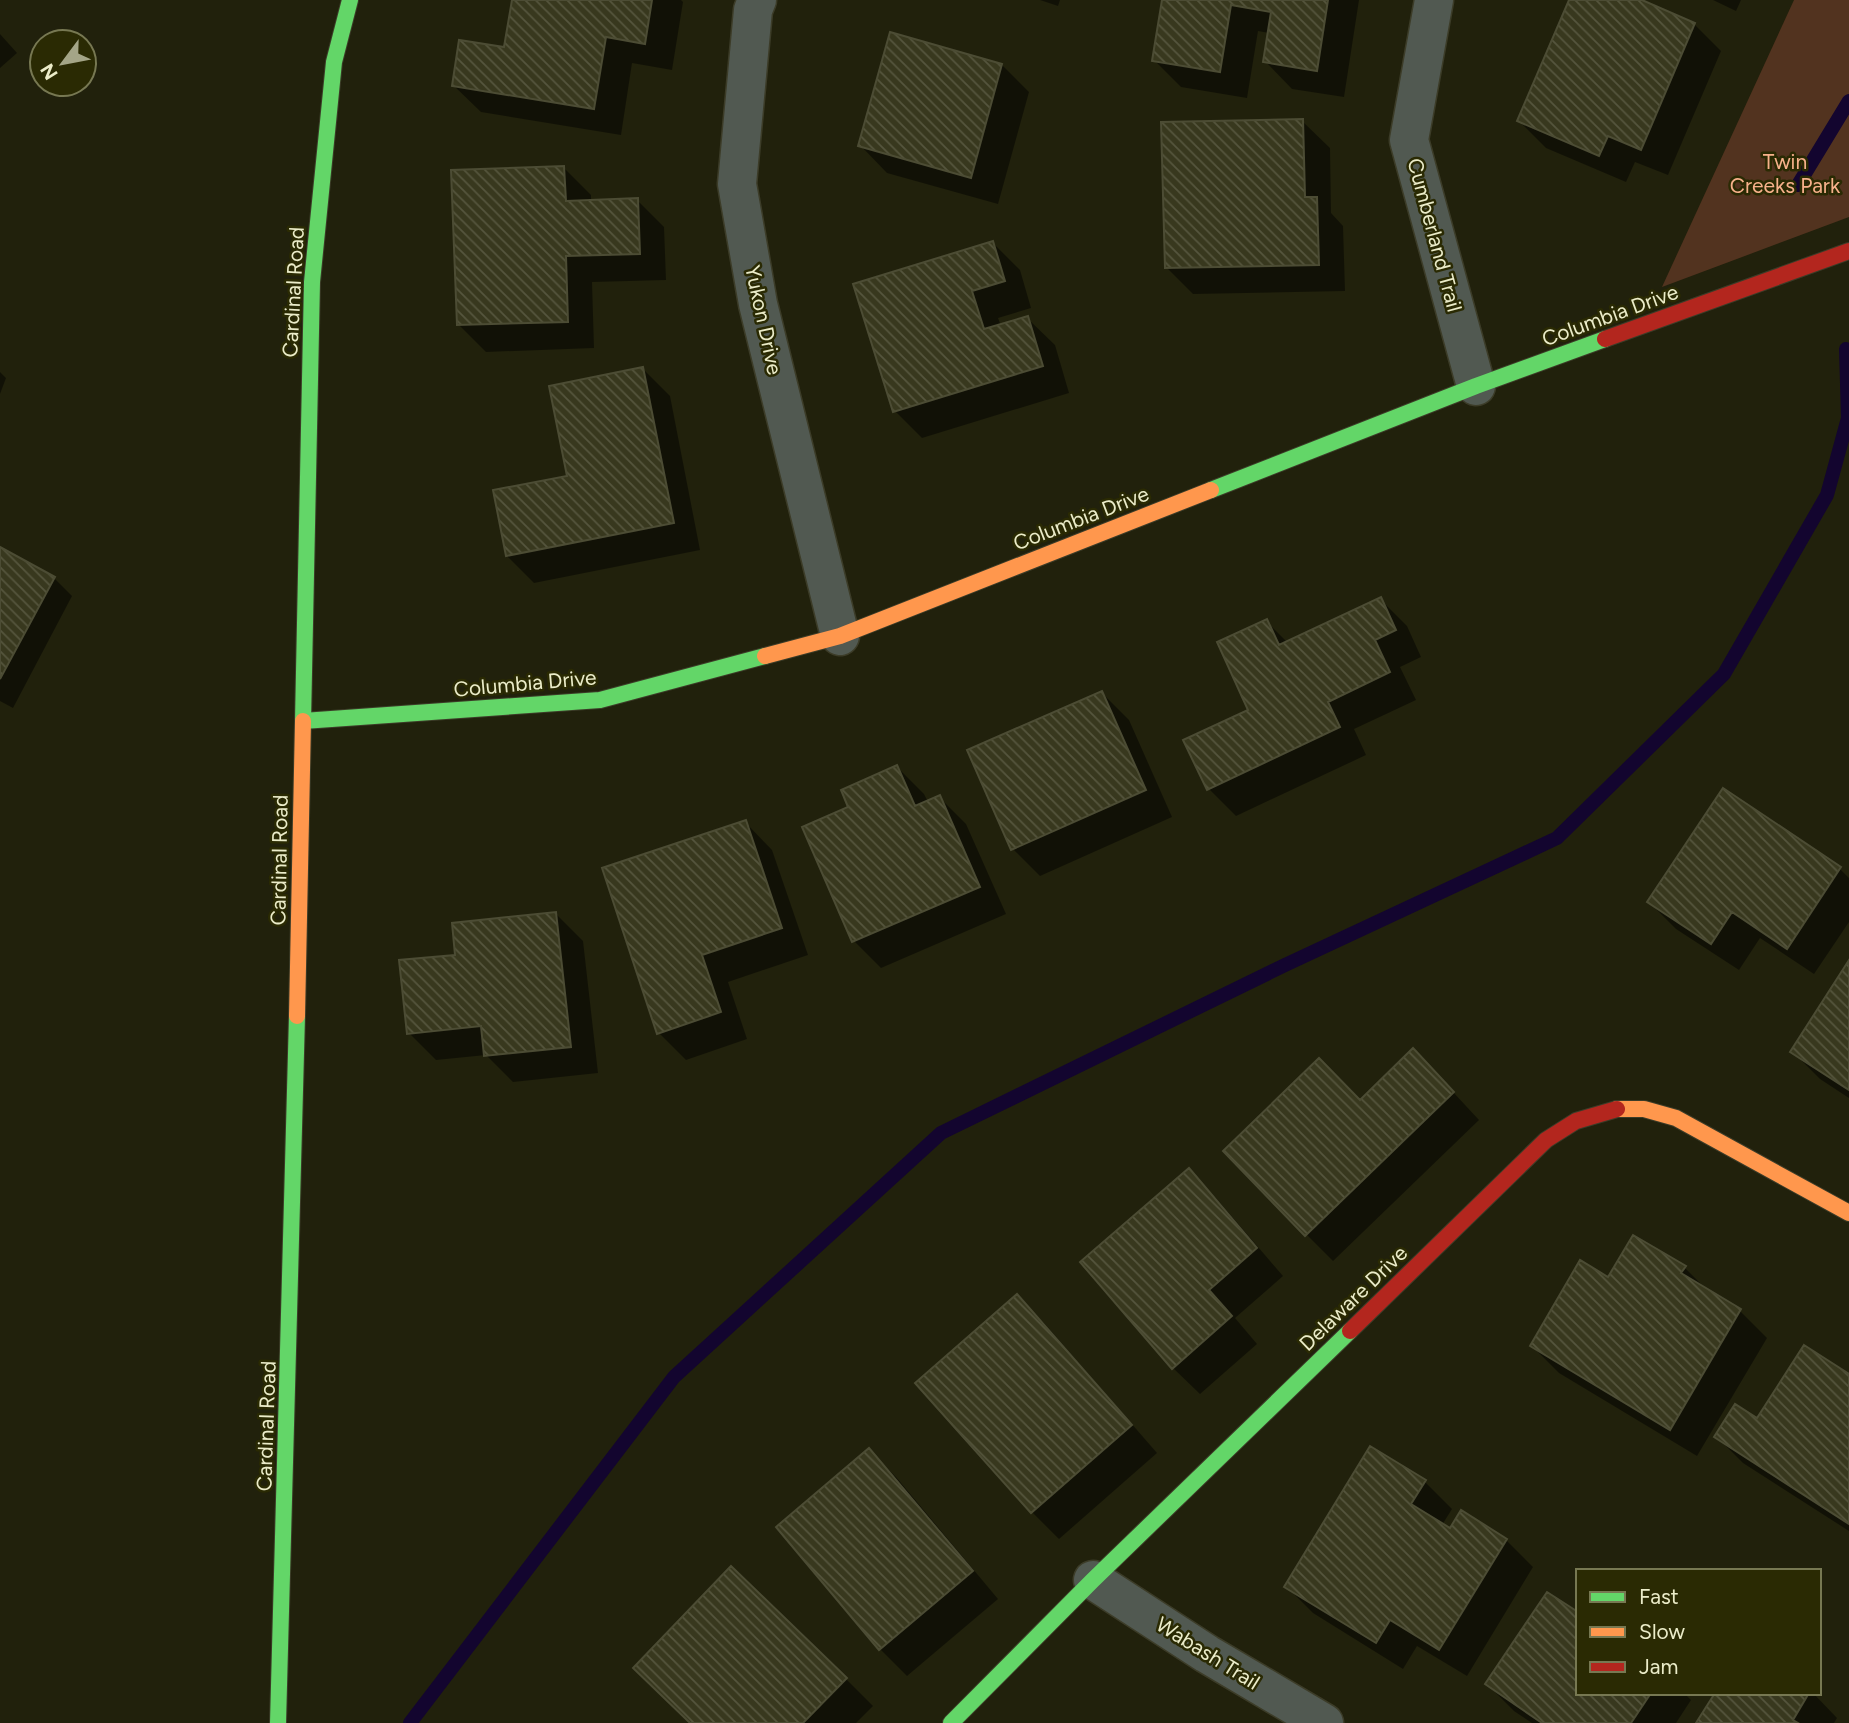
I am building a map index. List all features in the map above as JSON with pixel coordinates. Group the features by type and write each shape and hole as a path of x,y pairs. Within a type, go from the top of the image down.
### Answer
{"street":[{"name":"Cardinal Road","path":"278,1723 292,1282 312,282 334,62 349,0"},
{"name":"Yukon Drive","path":"757,0 753,10 737,184 758,304 840,636"},
{"name":"Cumberland Trail","path":"1434,0 1409,140 1476,386"},
{"name":"Columbia Drive","path":"303,722 600,700 840,636 1476,386 1849,251"},
{"name":"Delaware Drive","path":"951,1723 1093,1580 1546,1140 1576,1121 1615,1109 1644,1110 1676,1118 1849,1213"},
{"name":"Wabash Trail","path":"1093,1580 1206,1654 1324,1723"}],"green space":[{"name":"Twin Creeks Park","path":"1794,0 1849,0 1849,217 1662,287"}],"building":[{"path":"512,0 652,0 645,44 606,37 594,109 452,86 459,40 504,47"},
{"path":"1162,0 1328,0 1317,71 1263,62 1271,12 1231,5 1220,72 1152,61"},
{"path":"1569,0 1642,0 1695,23 1641,150 1608,136 1599,156 1517,121"},
{"path":"890,32 1002,64 971,178 858,146"},
{"path":"1303,119 1305,197 1317,197 1319,265 1165,268 1161,122"},
{"path":"564,166 566,201 638,198 640,254 566,256 568,322 457,325 451,170"},
{"path":"993,241 1005,281 972,291 984,329 1028,316 1043,366 893,412 853,284"},
{"path":"643,367 674,523 506,556 493,490 567,476 549,386"},
{"path":"0,547 55,577 0,679"},
{"path":"1381,597 1396,630 1375,640 1390,672 1328,702 1340,727 1207,790 1183,740 1248,710 1217,642 1267,619 1279,645"},
{"path":"1102,691 1146,790 1011,850 967,750"},
{"path":"897,765 915,806 940,795 980,887 852,942 802,827 848,807 841,790"},
{"path":"1723,788 1841,867 1787,949 1732,912 1711,944 1647,902"},
{"path":"746,820 782,928 702,955 721,1012 657,1034 602,868"},
{"path":"556,912 571,1047 484,1056 481,1026 407,1034 399,960 455,955 452,923"},
{"path":"1849,960 1849,1090 1790,1052"},
{"path":"1413,1048 1454,1092 1305,1236 1223,1151 1319,1058 1360,1100"},
{"path":"1189,1168 1257,1248 1209,1290 1232,1316 1172,1369 1080,1262"},
{"path":"1633,1235 1686,1266 1681,1273 1741,1309 1670,1430 1530,1346 1580,1260 1608,1277"},
{"path":"1017,1294 1132,1425 1031,1513 915,1383"},
{"path":"1804,1345 1849,1374 1849,1524 1714,1437 1735,1404 1757,1418"},
{"path":"1370,1446 1426,1480 1411,1504 1450,1528 1461,1510 1507,1539 1439,1650 1390,1620 1376,1643 1284,1587"},
{"path":"869,1448 973,1571 879,1650 776,1527"},
{"path":"731,1566 847,1678 803,1723 690,1723 633,1668"},
{"path":"1547,1592 1576,1611 1576,1695 1650,1695 1631,1723 1542,1723 1485,1684"},
{"path":"1714,1695 1808,1695 1793,1720 1798,1723 1696,1723"}],"waterway":[{"path":"1798,185 1849,101"},
{"path":"410,1723 674,1377 941,1133 1285,965 1557,838 1724,674 1827,495 1848,418 1846,349"}],"traffic: fast":[{"path":"303,721 312,282 334,62 350,0"},
{"path":"1211,490 1476,386 1605,339"},
{"path":"303,721 600,700 765,656"},
{"path":"278,1723 297,1016"},
{"path":"951,1723 1093,1580 1350,1331"}],"traffic: slow":[{"path":"765,656 840,636 1211,490"},
{"path":"297,1016 303,721"},
{"path":"1617,1109 1644,1109 1676,1118 1849,1213"}],"traffic: jam":[{"path":"1605,339 1849,251"},
{"path":"1350,1331 1546,1140 1576,1121 1617,1109"}]}
